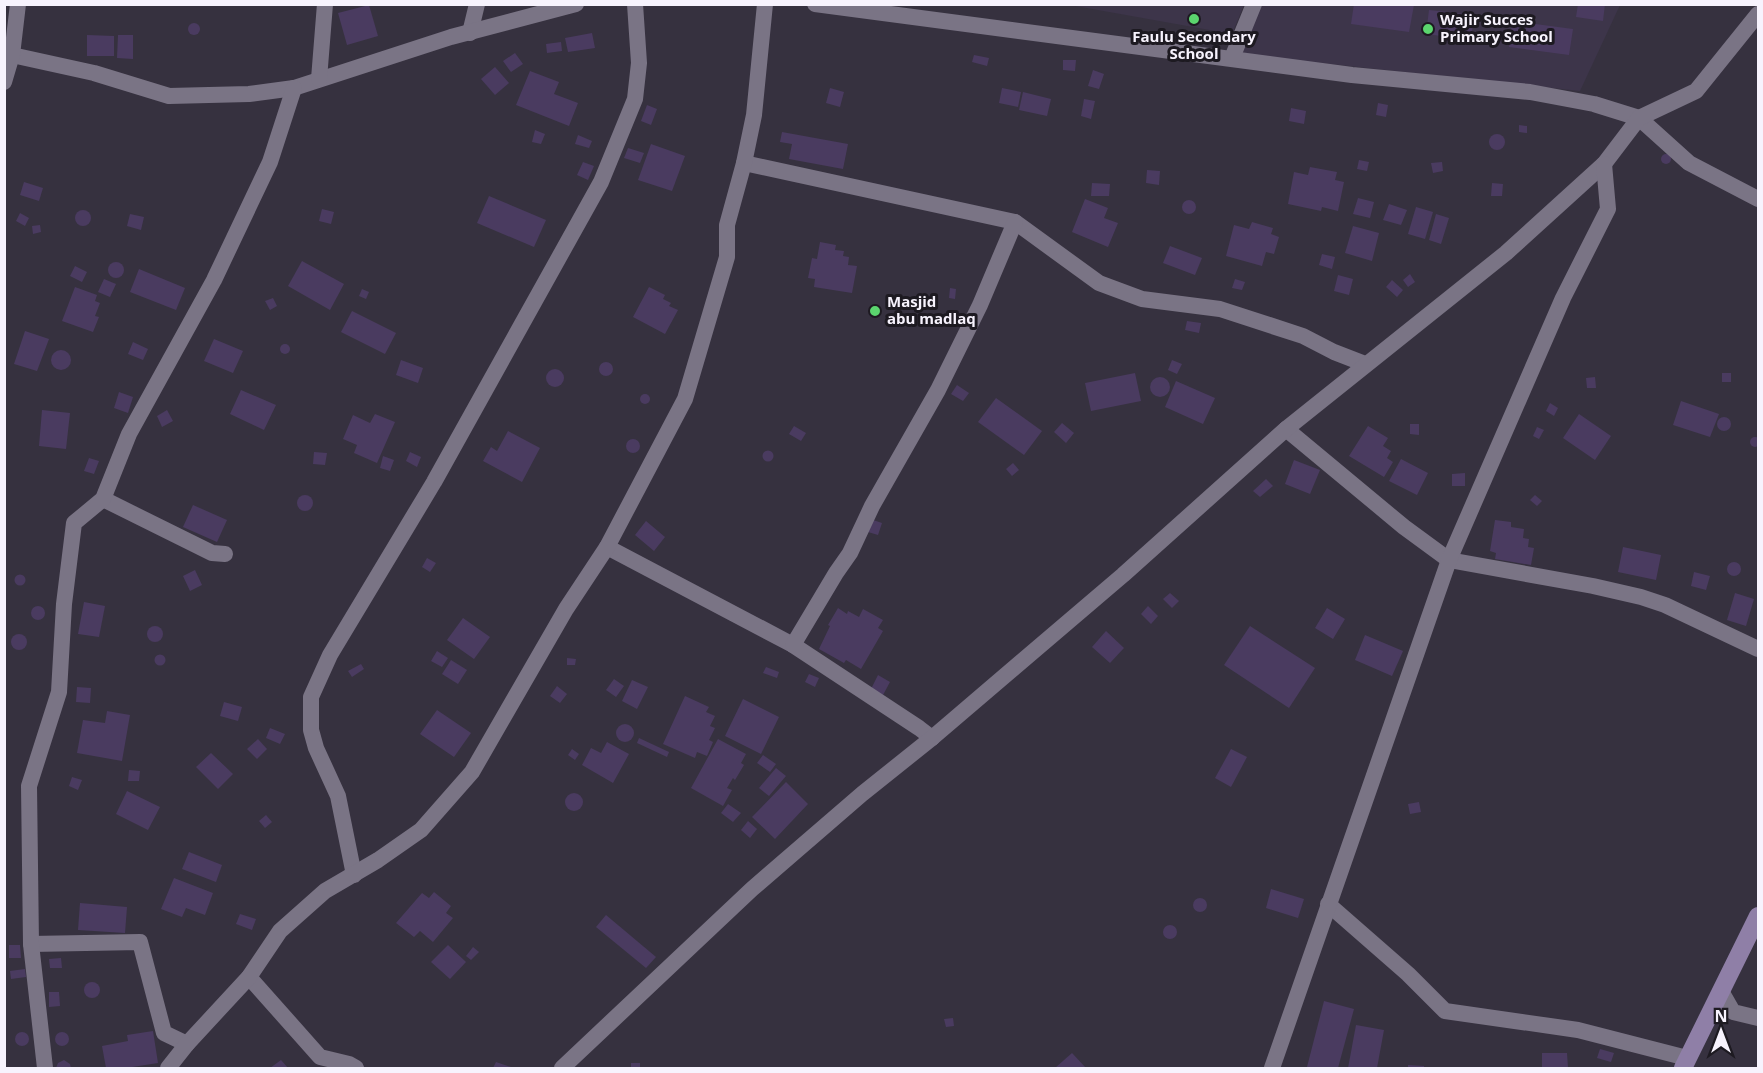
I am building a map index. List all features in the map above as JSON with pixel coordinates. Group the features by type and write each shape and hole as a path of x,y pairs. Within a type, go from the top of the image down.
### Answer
{"street":[{"path":"4,82 18,4"},
{"path":"319,79 325,4"},
{"path":"470,33 477,4"},
{"path":"8,57 94,73 169,96 249,94 294,88 451,37 576,4"},
{"path":"354,875 338,796 316,748 311,730 311,698 330,655 434,482 601,182 635,99 639,63 635,4"},
{"path":"168,1068 186,1044 249,977 280,931 325,891 354,875 421,830 472,772 566,609 607,547 684,399 728,257 728,225 754,114 765,4"},
{"path":"815,4 1352,75 1530,92 1594,104 1639,118 1689,163 1758,199"},
{"path":"1232,58 1254,4"},
{"path":"562,1068 752,889 862,794 932,738 1123,575 1286,429 1506,253 1604,164 1639,118 1696,91 1758,14"},
{"path":"45,1068 31,944 30,786 59,692 64,604 74,523 103,499 129,434 214,280 270,162 294,88"},
{"path":"744,163 1015,222 1099,283 1142,299 1220,309 1303,336 1334,352 1365,364"},
{"path":"1272,1068 1449,560 1563,298 1608,209 1604,164"},
{"path":"793,645 850,553 872,506 938,390 980,304 1015,222"},
{"path":"1286,429 1404,527 1449,560 1641,597 1665,605 1758,649"},
{"path":"103,499 212,553 225,554"},
{"path":"607,547 793,645 932,738"},
{"path":"1328,904 1408,974 1445,1011 1578,1030 1685,1063 1758,916"},
{"path":"31,944 140,942 164,1032 186,1044"},
{"path":"249,977 320,1057 356,1068"},
{"path":"1721,991 1733,1012 1758,1018"}],"shaded area":[{"name":"Faulu Secondary School","path":"1070,5 1244,5 1232,34"},
{"name":"Wajir Succes Primary School","path":"1259,5 1620,5 1580,91 1238,54"}],"building":[{"path":"1354,4 1414,5 1409,32 1351,24"},
{"path":"1578,4 1605,4 1603,21 1576,17"},
{"path":"369,5 378,36 347,45 338,13"},
{"path":"1429,10 1474,15 1471,40 1426,34"},
{"path":"1512,21 1573,29 1569,55 1509,47"},
{"path":"196,23 199,24 199,34 192,35 189,34 188,27 189,24"},
{"path":"592,33 595,48 568,52 565,38"},
{"path":"87,35 114,36 114,56 87,56"},
{"path":"118,35 133,35 133,59 117,58"},
{"path":"561,42 562,51 547,53 546,44"},
{"path":"515,53 523,64 511,72 503,61"},
{"path":"974,55 989,58 987,66 972,62"},
{"path":"1063,60 1076,60 1075,71 1063,70"},
{"path":"495,67 509,83 495,95 481,79"},
{"path":"1093,70 1104,74 1099,89 1088,86"},
{"path":"530,71 559,82 554,94 578,103 569,126 516,105"},
{"path":"830,88 844,92 840,107 826,103"},
{"path":"1002,88 1021,92 1018,107 999,103"},
{"path":"1023,92 1051,99 1047,116 1019,110"},
{"path":"1084,99 1095,101 1091,119 1081,116"},
{"path":"1378,103 1388,105 1386,117 1376,115"},
{"path":"647,105 657,109 651,125 641,121"},
{"path":"1291,108 1306,111 1304,124 1289,121"},
{"path":"1519,125 1527,126 1527,133 1519,132"},
{"path":"535,130 545,134 541,144 532,142"},
{"path":"782,132 848,144 843,169 789,159 792,144 780,142"},
{"path":"1497,134 1503,136 1505,142 1503,148 1497,150 1491,148 1489,142 1491,136"},
{"path":"578,135 592,141 589,148 575,144"},
{"path":"651,144 685,156 672,191 638,180"},
{"path":"628,148 644,153 640,163 624,158"},
{"path":"1666,154 1670,155 1670,163 1666,164 1662,163 1661,159 1662,155"},
{"path":"1359,160 1369,162 1367,171 1357,169"},
{"path":"583,162 594,166 588,180 577,175"},
{"path":"1442,162 1443,171 1433,173 1431,163"},
{"path":"1310,167 1337,172 1335,180 1344,182 1338,211 1322,207 1321,211 1288,204 1294,172 1308,175"},
{"path":"1147,170 1160,171 1159,185 1146,183"},
{"path":"24,182 43,188 39,201 20,195"},
{"path":"1092,183 1110,184 1109,196 1091,196"},
{"path":"1492,183 1503,184 1502,196 1491,196"},
{"path":"489,196 546,220 534,247 477,223"},
{"path":"1358,198 1374,202 1370,218 1353,214"},
{"path":"1085,199 1108,208 1104,218 1118,223 1108,247 1072,232"},
{"path":"1189,200 1194,202 1196,207 1194,212 1189,214 1184,212 1182,207 1184,202"},
{"path":"1389,204 1407,210 1401,225 1383,220"},
{"path":"1416,207 1433,212 1425,239 1408,234"},
{"path":"322,209 334,212 331,224 319,221"},
{"path":"80,210 86,210 91,218 89,224 80,226 75,221 75,215"},
{"path":"20,213 29,218 25,226 16,221"},
{"path":"130,214 144,217 141,230 127,226"},
{"path":"1436,214 1449,218 1441,244 1429,240"},
{"path":"1252,222 1273,228 1271,234 1279,237 1274,254 1266,252 1262,266 1226,256 1234,225 1249,229"},
{"path":"40,225 41,232 33,234 32,226"},
{"path":"1353,226 1379,233 1372,261 1345,253"},
{"path":"820,242 836,245 835,250 844,251 843,256 849,257 848,265 857,266 852,293 814,287 815,279 808,278 812,258 817,259"},
{"path":"1170,246 1202,258 1195,275 1163,263"},
{"path":"1322,254 1335,257 1332,269 1319,265"},
{"path":"302,261 344,284 330,310 288,286"},
{"path":"113,262 119,262 124,270 122,276 113,278 108,273 108,267"},
{"path":"75,266 87,272 82,282 70,276"},
{"path":"139,269 185,288 176,310 130,292"},
{"path":"1410,274 1415,282 1408,287 1403,280"},
{"path":"1338,275 1353,279 1349,295 1334,291"},
{"path":"104,279 116,284 110,297 98,292"},
{"path":"1235,279 1245,282 1242,290 1232,288"},
{"path":"1392,280 1403,290 1397,297 1386,287"},
{"path":"75,287 97,295 95,301 100,303 95,316 99,317 93,332 62,321"},
{"path":"649,287 665,295 663,299 671,303 669,306 678,310 665,334 633,317"},
{"path":"950,288 956,289 955,299 949,298"},
{"path":"362,289 369,292 366,299 359,296"},
{"path":"273,298 277,306 270,310 265,301"},
{"path":"352,311 396,333 385,354 341,332"},
{"path":"1187,321 1201,323 1199,333 1185,330"},
{"path":"25,331 49,339 37,371 14,364"},
{"path":"214,339 243,351 233,373 204,361"},
{"path":"133,342 148,349 143,360 128,354"},
{"path":"285,344 289,345 289,353 285,354 281,353 280,349 281,345"},
{"path":"61,350 68,353 71,360 68,367 61,370 54,367 51,360 54,353"},
{"path":"401,360 423,368 418,383 396,375"},
{"path":"1172,360 1182,364 1177,374 1168,370"},
{"path":"603,362 609,362 613,369 609,376 603,376 599,372 599,366"},
{"path":"555,369 561,372 564,378 561,384 555,387 549,384 546,378 549,372"},
{"path":"1135,373 1141,401 1091,411 1085,383"},
{"path":"1722,373 1731,373 1731,382 1722,382"},
{"path":"1160,377 1167,380 1170,387 1167,394 1160,397 1153,394 1150,387 1153,380"},
{"path":"1595,377 1596,388 1587,388 1586,378"},
{"path":"1176,381 1215,398 1203,424 1165,407"},
{"path":"957,385 969,393 963,401 951,394"},
{"path":"241,390 276,405 264,430 230,414"},
{"path":"119,392 133,397 128,413 114,408"},
{"path":"645,394 649,395 649,403 645,404 641,403 640,399 641,395"},
{"path":"996,398 1042,431 1024,455 978,422"},
{"path":"1681,401 1719,414 1710,437 1673,425"},
{"path":"1550,403 1558,408 1554,416 1546,411"},
{"path":"42,410 70,413 66,449 39,446"},
{"path":"167,410 173,421 162,427 157,416"},
{"path":"375,414 395,422 377,463 354,453 357,445 343,439 353,415 370,423"},
{"path":"1579,414 1611,436 1595,460 1563,438"},
{"path":"1724,417 1729,419 1731,424 1729,429 1724,431 1719,429 1717,424 1719,419"},
{"path":"1062,423 1074,433 1066,443 1054,432"},
{"path":"1410,424 1419,424 1419,435 1410,434"},
{"path":"794,426 806,433 801,441 789,434"},
{"path":"1368,426 1388,438 1383,446 1391,451 1387,458 1393,462 1384,477 1349,456"},
{"path":"1537,427 1544,430 1539,439 1533,436"},
{"path":"508,431 540,448 522,482 483,461 491,447 497,451"},
{"path":"1755,437 1759,438 1759,446 1755,447 1751,446 1750,442 1751,438"},
{"path":"630,439 636,439 640,446 636,453 630,453 626,449 626,443"},
{"path":"768,451 772,452 772,460 768,461 764,460 763,456 764,452"},
{"path":"314,452 327,453 325,465 313,464"},
{"path":"410,452 421,457 417,467 406,461"},
{"path":"383,456 394,460 390,471 380,468"},
{"path":"89,458 99,461 94,474 84,471"},
{"path":"1401,459 1428,473 1417,495 1389,481"},
{"path":"1294,460 1320,470 1310,494 1285,484"},
{"path":"1013,463 1019,470 1012,476 1006,469"},
{"path":"1465,473 1465,486 1452,486 1452,474"},
{"path":"1266,479 1273,486 1260,497 1253,491"},
{"path":"305,495 313,503 305,511 297,503"},
{"path":"1535,495 1542,501 1537,506 1530,500"},
{"path":"193,505 227,520 217,542 183,527"},
{"path":"873,520 882,523 878,535 868,532"},
{"path":"1495,520 1511,522 1511,527 1524,529 1523,538 1529,539 1528,547 1534,548 1531,565 1495,559 1496,553 1490,551"},
{"path":"646,521 665,537 654,551 635,535"},
{"path":"1623,547 1661,555 1656,580 1618,572"},
{"path":"427,558 436,563 430,572 422,567"},
{"path":"1731,562 1737,562 1741,569 1737,576 1731,576 1727,572 1727,566"},
{"path":"195,570 202,585 190,591 183,576"},
{"path":"1694,572 1710,576 1706,590 1691,586"},
{"path":"20,574 26,580 20,586 14,580"},
{"path":"1170,593 1179,601 1172,608 1163,599"},
{"path":"1735,593 1754,599 1746,626 1727,620"},
{"path":"84,602 105,606 99,637 78,634"},
{"path":"38,606 43,608 45,613 43,618 38,620 33,618 31,613 33,608"},
{"path":"1148,606 1158,616 1151,624 1141,614"},
{"path":"838,608 847,614 848,611 859,617 863,609 883,620 878,628 883,631 861,669 846,660 844,663 819,649 830,626 828,625"},
{"path":"1327,608 1345,619 1333,639 1315,628"},
{"path":"463,618 490,637 474,659 447,640"},
{"path":"152,626 158,626 163,634 161,640 152,642 147,637 147,631"},
{"path":"1250,626 1315,668 1289,708 1224,665"},
{"path":"1106,631 1124,648 1110,663 1092,647"},
{"path":"16,634 22,634 27,642 25,648 16,650 11,645 11,639"},
{"path":"1365,635 1403,651 1392,676 1355,660"},
{"path":"437,651 448,658 442,667 431,661"},
{"path":"160,654 166,660 160,666 154,660"},
{"path":"567,658 576,659 575,665 567,665"},
{"path":"451,660 467,670 458,684 442,674"},
{"path":"361,664 364,669 352,677 348,671"},
{"path":"766,667 779,672 777,678 763,673"},
{"path":"809,674 819,678 815,687 805,682"},
{"path":"878,675 890,682 883,695 871,689"},
{"path":"614,679 624,686 616,697 606,690"},
{"path":"632,680 648,687 637,709 622,701"},
{"path":"557,686 567,694 560,703 550,696"},
{"path":"77,687 91,688 90,703 76,702"},
{"path":"685,696 709,707 706,712 715,716 710,726 715,728 709,740 713,742 707,756 697,752 695,758 663,744"},
{"path":"743,699 779,717 761,754 725,736"},
{"path":"224,702 242,707 238,721 220,716"},
{"path":"437,710 471,733 454,757 420,734"},
{"path":"107,711 130,715 122,761 77,753 83,720 105,723"},
{"path":"625,724 631,727 634,733 631,739 625,742 619,739 616,733 619,727"},
{"path":"270,728 285,734 280,744 266,738"},
{"path":"639,738 669,752 667,757 637,743"},
{"path":"258,739 267,749 257,759 247,749"},
{"path":"718,739 746,754 741,763 744,765 727,788 732,790 723,806 691,788"},
{"path":"607,742 629,754 613,783 582,765 591,748 601,753"},
{"path":"572,749 579,754 575,760 568,755"},
{"path":"1231,749 1247,757 1231,787 1215,778"},
{"path":"211,753 233,774 218,789 196,767"},
{"path":"763,755 776,764 770,772 757,763"},
{"path":"776,768 786,776 769,796 759,788"},
{"path":"129,770 140,771 139,781 128,781"},
{"path":"72,777 82,780 78,790 69,786"},
{"path":"786,782 808,804 775,839 752,817"},
{"path":"127,791 160,807 148,830 116,814"},
{"path":"574,793 580,796 583,802 580,808 574,811 568,808 565,802 568,796"},
{"path":"1419,802 1421,812 1410,814 1408,804"},
{"path":"728,804 741,813 733,822 721,813"},
{"path":"266,815 272,822 265,828 259,821"},
{"path":"748,821 757,829 750,838 741,830"},
{"path":"189,852 222,865 216,882 182,869"},
{"path":"174,878 213,893 205,915 186,908 182,917 161,909"},
{"path":"1271,889 1304,899 1298,918 1266,908"},
{"path":"434,892 451,906 446,913 453,918 433,942 420,931 414,937 396,923 422,893 429,898"},
{"path":"1200,898 1205,900 1207,905 1205,910 1200,912 1195,910 1193,905 1195,900"},
{"path":"80,903 127,907 125,933 78,930"},
{"path":"240,914 256,919 252,930 236,924"},
{"path":"606,915 656,957 646,968 596,927"},
{"path":"1170,925 1175,927 1177,932 1175,937 1170,939 1165,937 1163,932 1165,927"},
{"path":"9,945 20,945 21,958 9,958"},
{"path":"448,945 466,962 450,979 431,962"},
{"path":"473,947 479,952 471,960 466,956"},
{"path":"61,958 62,968 50,968 49,959"},
{"path":"25,969 26,977 11,979 10,971"},
{"path":"89,982 95,982 100,990 98,996 89,998 84,993 84,987"},
{"path":"49,992 59,992 60,1006 49,1007"},
{"path":"1324,1001 1354,1009 1338,1068 1307,1067"},
{"path":"953,1018 954,1026 946,1027 944,1019"},
{"path":"1356,1025 1384,1030 1377,1068 1348,1068"},
{"path":"153,1031 158,1063 126,1068 106,1068 102,1046 128,1041 127,1035"},
{"path":"19,1032 25,1032 29,1039 25,1046 19,1046 15,1042 15,1036"},
{"path":"62,1032 67,1034 69,1039 67,1044 62,1046 57,1044 55,1039 57,1034"},
{"path":"1600,1049 1614,1053 1611,1062 1597,1058"},
{"path":"1072,1053 1086,1068 1055,1068"},
{"path":"1542,1053 1567,1053 1568,1068 1542,1068"},
{"path":"64,1060 70,1064 71,1068 56,1068 58,1063"},
{"path":"281,1060 288,1068 270,1068"},
{"path":"496,1062 514,1068 493,1068"},
{"path":"631,1063 640,1063 640,1068 631,1068"},
{"path":"1408,1065 1424,1066 1424,1068 1408,1068"}],"place":[{"name":"Faulu Secondary School","path":"1194,19"},
{"name":"Wajir Succes Primary School","path":"1428,29"},
{"name":"Masjid abu madlaq","path":"875,311"}]}
